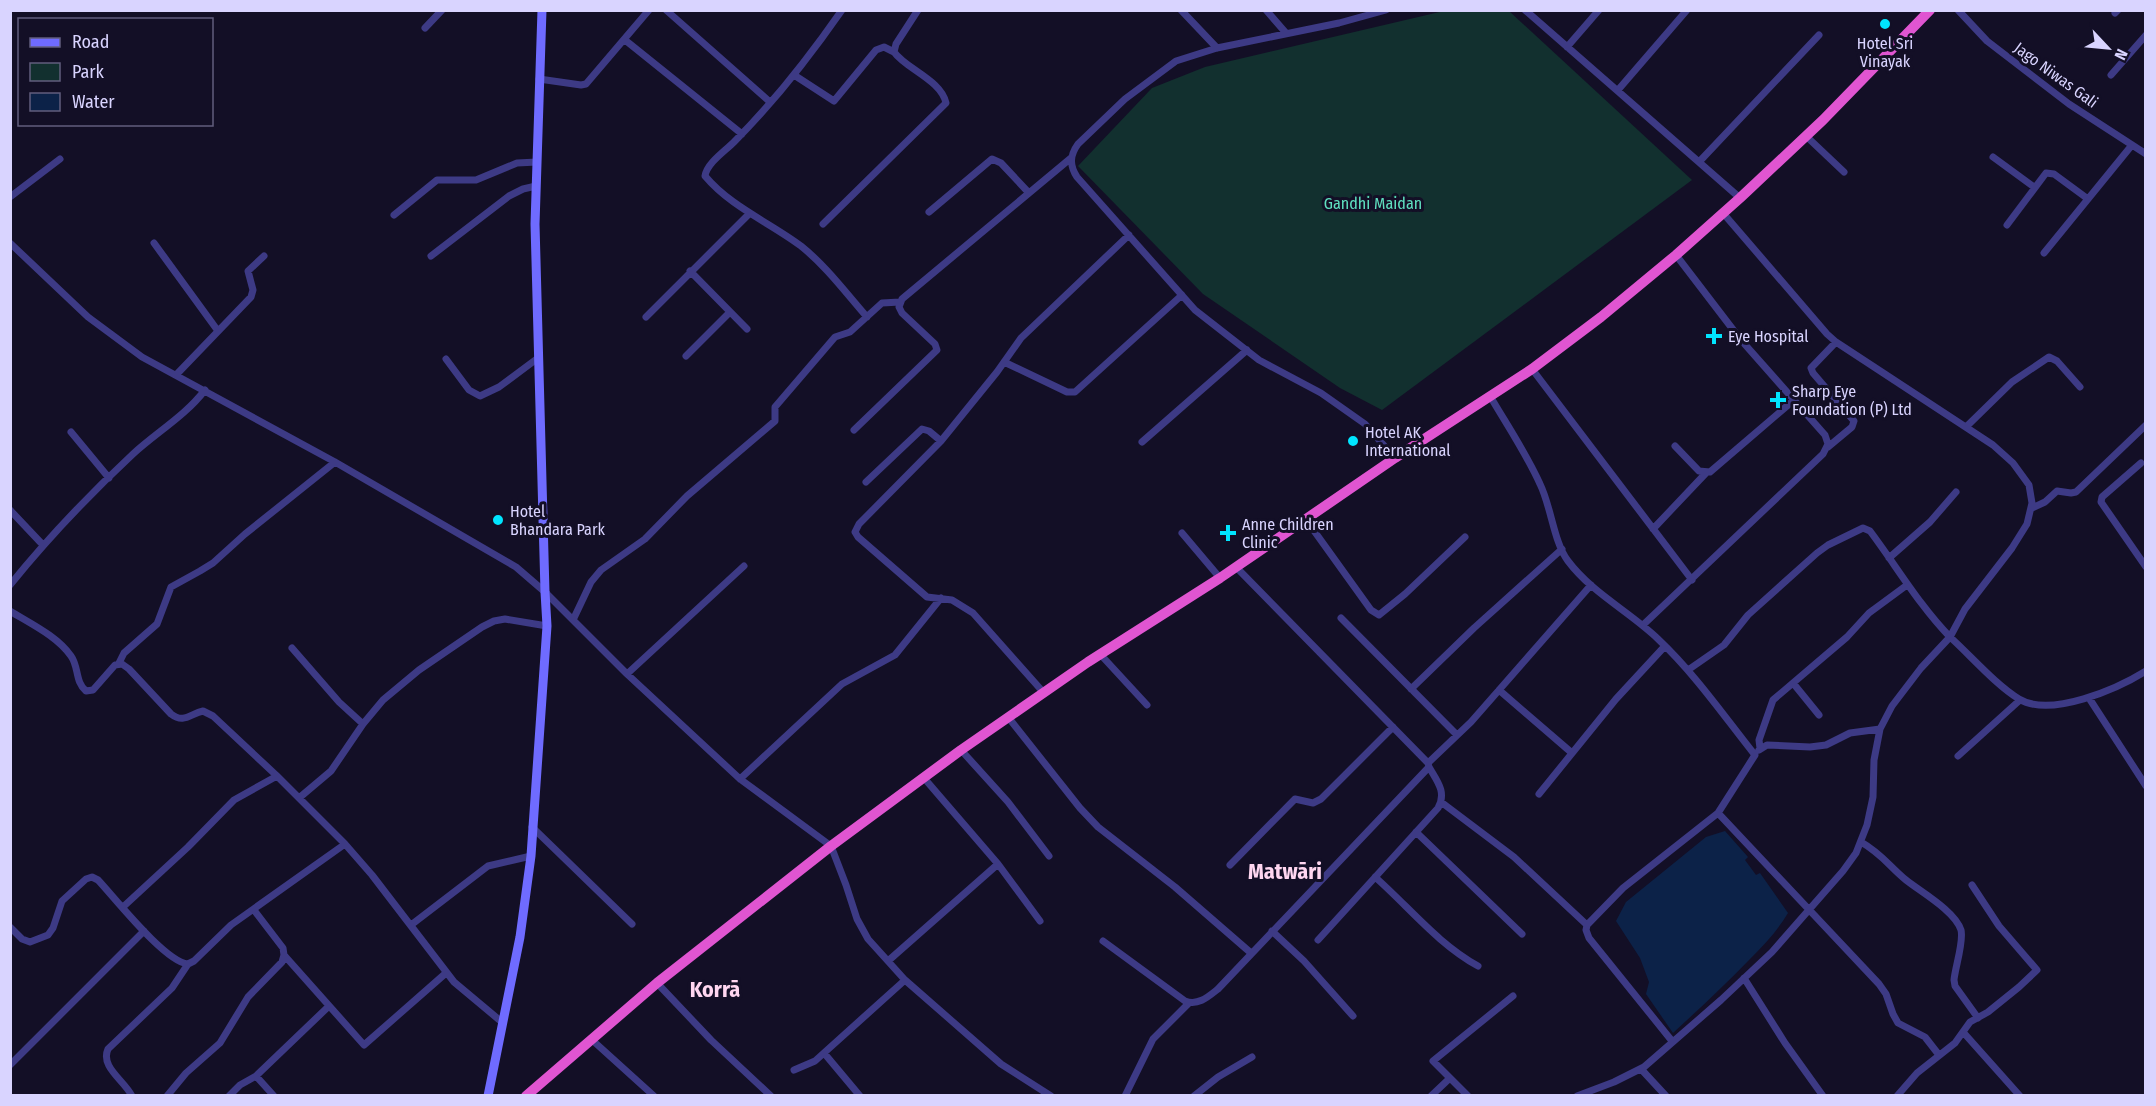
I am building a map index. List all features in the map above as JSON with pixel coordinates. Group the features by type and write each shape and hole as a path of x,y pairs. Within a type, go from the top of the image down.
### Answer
{"highway":[{"path":"526,1095 657,983 831,846 962,750 1100,654 1220,578 1395,458 1532,369 1601,317 1740,198 1806,136 1930,10"}],"main road":[{"path":"488,1095 520,937 531,856 547,626 544,592 535,224 539,79 542,60 541,11"}],"street":[{"path":"425,28 442,10"},
{"path":"539,79 586,84 649,10"},
{"path":"666,10 770,102"},
{"path":"842,10 794,75 742,134 708,168 705,176 749,214 810,254 867,317"},
{"path":"894,52 901,36 918,10"},
{"path":"1181,10 1217,48"},
{"path":"1266,10 1286,33"},
{"path":"1386,10 1339,23 1217,48 1176,61 1125,99 1078,144 1071,158 1072,170 1077,177 1195,310 1259,360 1321,393 1365,424 1395,458"},
{"path":"1525,10 1740,198"},
{"path":"1567,47 1599,10"},
{"path":"1618,90 1687,10"},
{"name":"Jago Niwas Gali","path":"1958,10 1987,40 2069,104 2145,154"},
{"path":"1699,162 1819,35"},
{"path":"2111,75 2145,35"},
{"path":"625,40 742,134"},
{"path":"794,75 834,101 876,50 884,47 894,52 931,83 946,103 823,224"},
{"path":"1806,136 1844,172"},
{"path":"2044,253 2132,145"},
{"path":"1993,157 2034,187"},
{"path":"573,620 591,582 601,570 645,539 687,496 775,421 775,407 832,340 850,332 884,302 900,302 1071,158"},
{"path":"10,197 60,159"},
{"path":"929,212 992,159 1001,163 1029,193"},
{"path":"394,215 437,180 476,180 517,163 537,162"},
{"path":"2007,225 2043,174 2049,172 2088,199"},
{"path":"431,256 509,196 536,186"},
{"path":"1577,1095 1614,1082 1641,1069 1772,952 1843,871 1861,842 1873,797 1874,760 1880,729 1892,706 1921,668 1950,637 1965,609 2012,548 2027,524 2032,508 2032,494 2022,474 2004,454 1836,342 1723,213"},
{"path":"646,317 749,214"},
{"path":"1044,693 973,613 958,603 941,598 930,598 924,594 855,532 859,524 941,441 1021,338 1130,235"},
{"path":"10,243 103,329 142,357 335,462 505,559 544,592 627,674 740,779 831,846 856,919 868,939 905,980 1000,1064 1051,1095"},
{"path":"154,243 218,331"},
{"path":"1676,255 1741,340 1825,435 1828,439 1828,447"},
{"path":"176,375 251,297 253,290 248,271 264,256"},
{"path":"690,271 747,329"},
{"path":"1004,362 1067,392 1075,392 1182,295"},
{"path":"854,430 937,350 935,344 902,313 899,307 900,302"},
{"path":"686,356 730,312"},
{"path":"1643,625 1828,447 1852,427 1854,421 1811,368 1836,342"},
{"path":"1142,442 1247,350"},
{"path":"1966,427 2012,382 2049,357 2057,361 2080,387"},
{"path":"446,359 469,390 480,396 499,387 538,358"},
{"path":"1532,369 1692,580"},
{"path":"10,585 58,528 145,444 191,407 205,390"},
{"path":"1490,396 1540,484 1567,560 1592,585 1643,625 1665,646 1688,670 1755,755"},
{"path":"1653,529 1706,473 1714,469 1794,400"},
{"path":"2032,508 2045,502 2058,490 2071,493 2078,490 2145,425"},
{"path":"866,482 922,429 930,430 941,441"},
{"path":"71,432 109,478"},
{"path":"1675,446 1695,468 1706,473"},
{"path":"10,611 52,638 66,650 73,658 79,682 86,691 93,690 119,663 124,653 157,624 171,587 200,572 335,462"},
{"path":"2141,463 2101,501 2145,567"},
{"path":"1889,558 1930,522 1956,492"},
{"path":"10,510 43,545"},
{"path":"1306,520 1371,610 1379,615 1405,594 1465,537"},
{"path":"1688,670 1724,645 1748,615 1805,563 1828,545 1861,528 1866,528 1936,622 2020,700 2040,704 2081,701 2127,682 2145,671"},
{"path":"1182,533 1220,578"},
{"path":"1411,689 1474,628 1562,549"},
{"path":"627,674 744,566"},
{"path":"1236,567 1429,765 1442,791 1441,802 1416,832 1317,940"},
{"path":"1104,941 1176,996 1189,1003 1198,1002 1218,989 1499,690 1592,585"},
{"path":"1760,748 1759,740 1773,700 1847,637 1869,613 1907,585"},
{"path":"740,779 834,690 895,655 941,598"},
{"path":"1341,618 1457,735"},
{"path":"299,798 331,771 363,724 383,700 419,670 489,623 506,619 547,626"},
{"path":"1539,794 1640,672 1665,646"},
{"path":"292,648 339,702 363,724"},
{"path":"1100,654 1148,705"},
{"path":"119,663 129,669 174,717 182,720 200,712 209,713 277,776 345,844 372,875 446,973 464,992 503,1023"},
{"path":"1793,683 1819,715"},
{"path":"1499,690 1572,753"},
{"path":"2089,698 2145,786"},
{"path":"1958,756 2020,700"},
{"path":"1008,717 1080,808 1098,827 1175,887 1251,953"},
{"path":"1230,865 1295,799 1313,803 1321,799 1393,727"},
{"path":"1672,1041 1589,938 1587,925 1623,888 1719,813 1760,748 1767,745 1810,747 1827,745 1850,733 1880,729"},
{"path":"962,750 1008,802 1049,856"},
{"path":"123,907 188,847 234,800 277,776"},
{"path":"924,778 998,864 1040,921"},
{"path":"1441,802 1514,857 1587,925"},
{"path":"1719,813 1884,990 1898,1023 1925,1037 1939,1055"},
{"path":"532,827 632,924"},
{"path":"1416,832 1522,934"},
{"path":"1861,842 1879,853 1904,878 1939,904 1960,927 1962,935 1953,980 1978,1018"},
{"path":"132,1095 106,1063 105,1056 108,1049 172,988 188,964 223,932 345,844"},
{"path":"411,925 488,866 531,856"},
{"path":"888,961 998,864"},
{"path":"10,927 22,939 30,942 48,935 53,928 62,901 86,879 93,877 144,931 177,961 188,964"},
{"path":"1375,877 1447,946 1478,966"},
{"path":"1897,1095 1917,1073 1955,1043 1970,1022 1988,1012 2036,972 2037,968 1999,926 1972,885"},
{"path":"167,1095 186,1073 220,1043 248,997 282,962 283,948 254,910"},
{"path":"10,1065 144,931"},
{"path":"1272,931 1293,950 1353,1016"},
{"path":"284,955 364,1045 446,973"},
{"path":"1744,978 1785,1043 1823,1095"},
{"path":"794,1070 807,1065 824,1053 905,980"},
{"path":"657,983 711,1040 771,1095"},
{"path":"1468,1095 1433,1061 1513,996"},
{"path":"1125,1095 1153,1039 1189,1003"},
{"path":"229,1095 240,1085 256,1076 329,1006"},
{"path":"1963,1032 2020,1095"},
{"path":"591,1039 654,1095"},
{"path":"824,1053 860,1095"},
{"path":"1194,1095 1218,1077 1252,1057"},
{"path":"1641,1069 1666,1095"},
{"path":"256,1076 274,1095"},
{"path":"1431,1095 1450,1078"}],"green space":[{"name":"Gandhi Maidan","path":"1444,11 1509,11 1692,180 1382,410 1340,388 1203,294 1078,166 1152,88 1205,67"}],"water":[{"path":"1725,831 1748,857 1745,860 1756,875 1760,873 1788,913 1775,931 1722,988 1673,1033 1646,994 1649,982 1640,958 1616,921 1626,902 1706,837"}],"place":[{"name":"Hotel Sri Vinayak","path":"1885,24"},
{"name":"Eye Hospital","path":"1714,336"},
{"name":"Sharp Eye Foundation (P) Ltd","path":"1778,400"},
{"name":"Hotel AK International","path":"1353,441"},
{"name":"Hotel Bhandara Park","path":"498,520"},
{"name":"Anne Children Clinic","path":"1228,533"}],"district":[{"name":"Matwāri","path":"1285,871"},
{"name":"Korrā","path":"715,989"}]}
